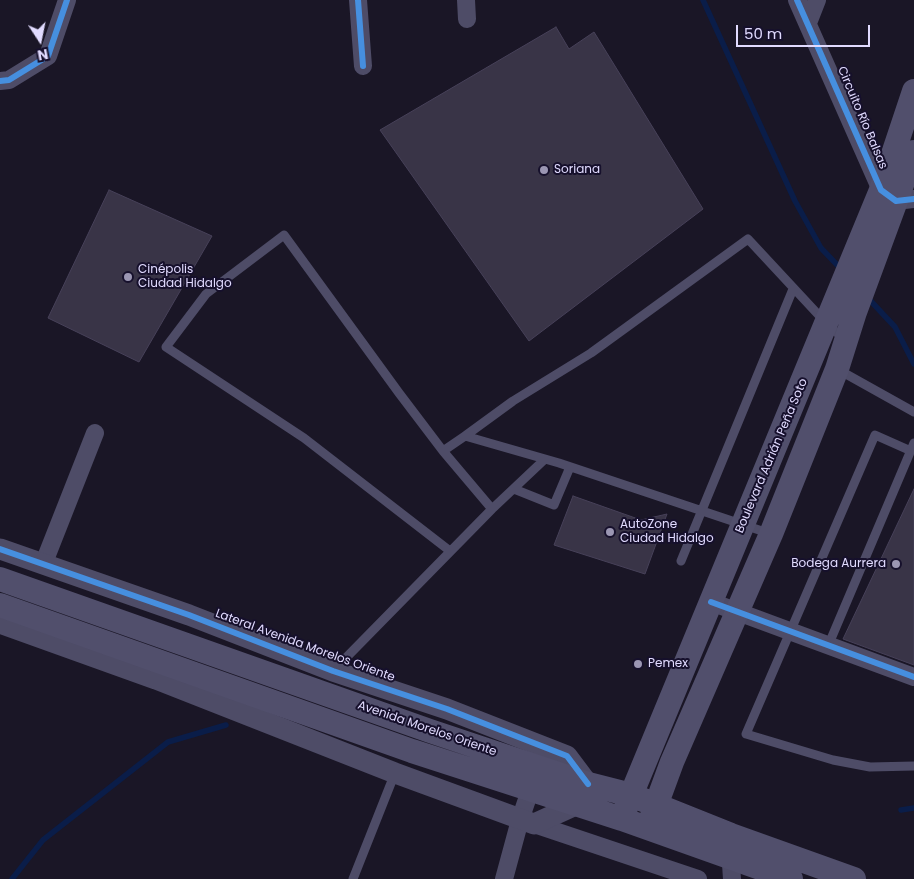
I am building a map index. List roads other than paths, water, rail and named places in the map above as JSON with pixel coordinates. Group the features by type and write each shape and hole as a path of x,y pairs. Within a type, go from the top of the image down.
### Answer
{"main road":[{"name":"Boulevard Adrián Peña Soto","path":"897,197 914,91"},
{"name":"Boulevard Adrián Peña Soto","path":"622,819 743,526 838,315 897,197 914,152"},
{"name":"Boulevard Adrián Peña Soto","path":"647,830 672,762 771,534 837,368 846,341 838,315"},
{"name":"Avenida Morelos Oriente","path":"0,579 430,731 534,778 578,804 647,830 791,879"},
{"name":"Avenida Morelos Oriente","path":"0,605 412,751 534,778 588,784 631,795 657,805 731,857 854,879"}],"street":[{"path":"0,81 8,80 48,56 67,0"},
{"path":"358,0 363,66"},
{"path":"466,0 467,19"},
{"name":"Circuito Río Balsas","path":"797,0 897,197"},
{"path":"808,23 817,0"},
{"path":"43,565 95,433"},
{"name":"Lateral Avenida Morelos Oriente","path":"0,549 189,615 333,671 447,709 567,756 588,784"},
{"path":"711,602 914,677"},
{"path":"0,623 244,712 395,773 527,822 698,879"},
{"path":"504,879 527,822 534,778"},
{"path":"527,822 578,804"}],"lane":[{"path":"450,551 304,438 166,347 206,294 284,235 443,451 492,509"},
{"path":"443,451 513,401 591,353 748,239 793,289 838,315"},
{"path":"681,561 793,289"},
{"path":"837,368 914,412"},
{"path":"828,646 912,447 875,435 746,734 833,760 870,767 914,766"},
{"path":"465,436 570,467 771,534"},
{"path":"333,671 492,509 545,460"},
{"path":"514,489 554,505 570,467"},
{"path":"353,879 395,773"}],"waterway":[{"path":"703,0 795,201 821,248 842,270"},
{"path":"867,297 895,327 914,364"},
{"path":"12,879 43,840 168,742 226,725"},
{"path":"901,810 914,808"}],"place":[{"name":"Soriana","path":"544,170"},
{"name":"Cinépolis Ciudad Hidalgo","path":"128,277"},
{"name":"AutoZone Ciudad Hidalgo","path":"610,532"},
{"name":"Bodega Aurrera","path":"896,564"},
{"name":"Pemex","path":"638,664"}]}
